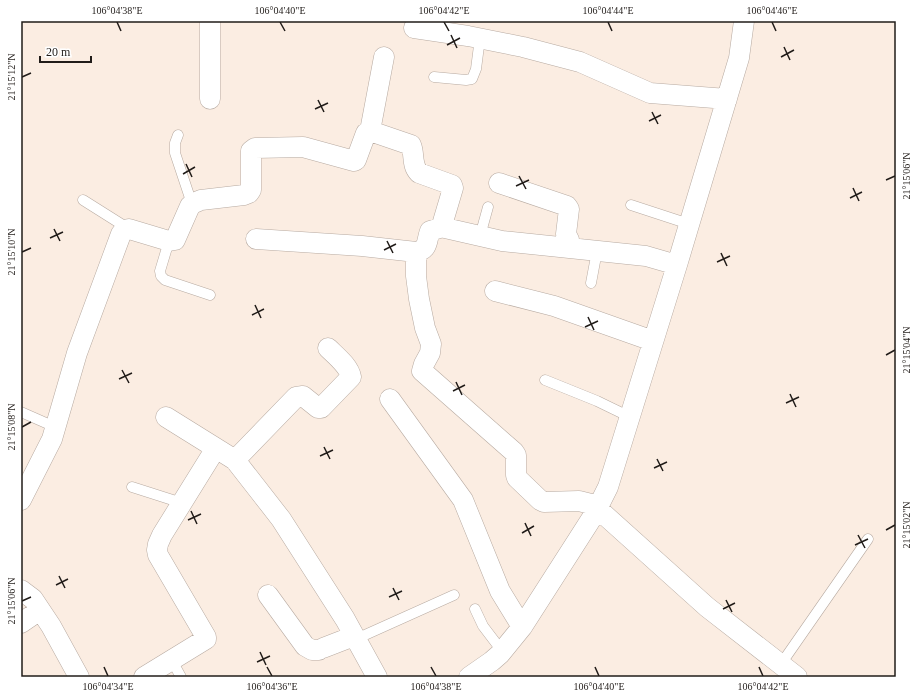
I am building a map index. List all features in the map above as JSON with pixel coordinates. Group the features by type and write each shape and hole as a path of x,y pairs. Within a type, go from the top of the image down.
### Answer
{"street":[{"path":"210,21 210,99"},
{"path":"468,677 492,661 522,627 598,507 608,487 739,58 744,21"},
{"path":"414,28 480,38 523,47 580,62 650,93 726,99"},
{"path":"21,500 47,449 77,352 121,234 124,230 129,229 169,241 175,240 192,204 201,200 244,195 249,193 251,190 251,151 255,148 303,147 354,161 358,158 366,133 370,131 384,57"},
{"path":"370,131 411,145 414,166 419,173 452,184 453,188 442,225 444,227"},
{"path":"499,184 567,206 570,210 566,234 569,240 570,248"},
{"path":"256,239 362,246 416,252 425,247 430,231 444,227 502,241 650,257 677,265"},
{"path":"416,252 416,276 419,299 431,344 430,353 422,370 514,452 516,455 517,478 544,502 579,501 598,507 776,671 797,677"},
{"path":"495,291 554,306 653,341"},
{"path":"235,460 297,396 303,396 320,408 350,377 350,372 347,368 328,348"},
{"path":"390,399 463,500 500,590 522,627"},
{"path":"166,417 235,460 281,519 355,637 377,677"},
{"path":"144,677 176,667 205,640 206,637 156,550 162,536 216,448"},
{"path":"21,590 33,599 51,626 78,677"},
{"path":"268,595 304,646 312,650 321,649 355,637"},
{"path":"21,623 40,610"}],"lane":[{"path":"434,77 466,80 472,79 476,69 480,38"},
{"path":"178,135 175,143 175,153 192,204"},
{"path":"83,200 129,229"},
{"path":"631,205 689,224"},
{"path":"480,236 488,207"},
{"path":"169,241 160,270 161,276 165,280 210,295"},
{"path":"591,283 598,251"},
{"path":"545,380 597,401 630,417"},
{"path":"21,412 55,427"},
{"path":"132,487 182,503"},
{"path":"776,671 868,539"},
{"path":"355,637 454,595"},
{"path":"475,609 483,626 502,651"}]}
